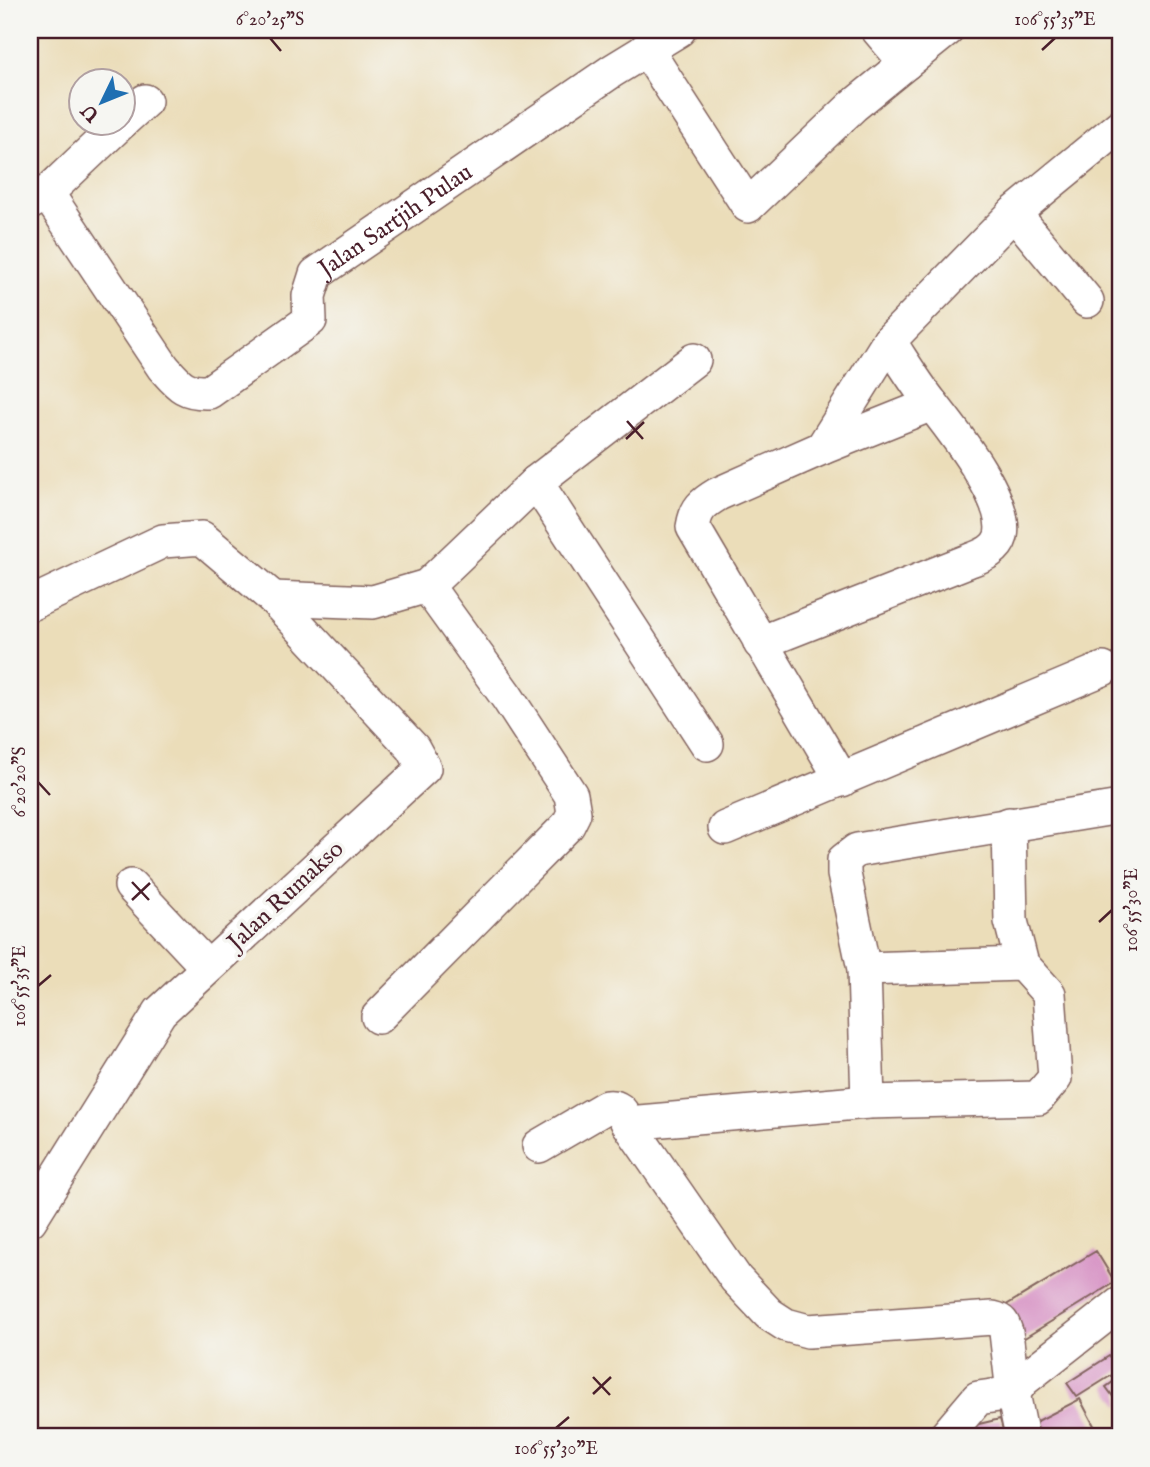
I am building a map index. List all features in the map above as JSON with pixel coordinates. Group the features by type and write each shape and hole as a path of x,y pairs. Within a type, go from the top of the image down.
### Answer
{"street":[{"name":"Jalan Sartjih Pulau","path":"38,198 177,384 191,393 209,393 310,320 309,296 316,274 646,49 679,30"},
{"path":"878,30 906,63"},
{"path":"646,49 748,206 853,106 947,30"},
{"path":"822,448 889,341 1014,213 1120,126"},
{"path":"38,198 107,136"},
{"path":"1014,213 1087,301"},
{"path":"760,643 989,552 1000,539 1002,524 996,505 967,448 932,404 889,341"},
{"path":"30,604 163,541 202,538 273,598 373,602 427,586 536,482 694,360"},
{"path":"842,780 693,527 695,514 702,503 719,494 822,448 932,404"},
{"path":"536,482 707,744"},
{"path":"378,1017 568,825 574,813 571,795 507,697 427,586"},
{"name":"Jalan Rumakso","path":"30,1220 160,1012 424,768 413,748 273,598"},
{"path":"726,828 1103,670"},
{"path":"867,1102 864,969 844,874 844,860 857,850 1120,807"},
{"path":"628,1123 867,1102 1038,1098 1055,1078 1049,994 1023,964 1011,921 1009,824"},
{"path":"131,886 207,967"},
{"path":"864,969 1023,964"},
{"path":"539,1146 606,1107 620,1108 736,1279 769,1314 786,1325 808,1331 993,1318 1003,1322 1022,1437"},
{"path":"945,1437 978,1398 1013,1393 1023,1380 1120,1304"}],"building":[{"path":"1096,1251 1115,1282 1018,1342 998,1310"},
{"path":"1120,1349 1120,1370 1077,1397 1067,1383"},
{"path":"1120,1377 1120,1406 1106,1387"},
{"path":"1080,1399 1100,1437 1026,1437 1022,1429"},
{"path":"1000,1419 1005,1437 960,1437 958,1429"}]}
